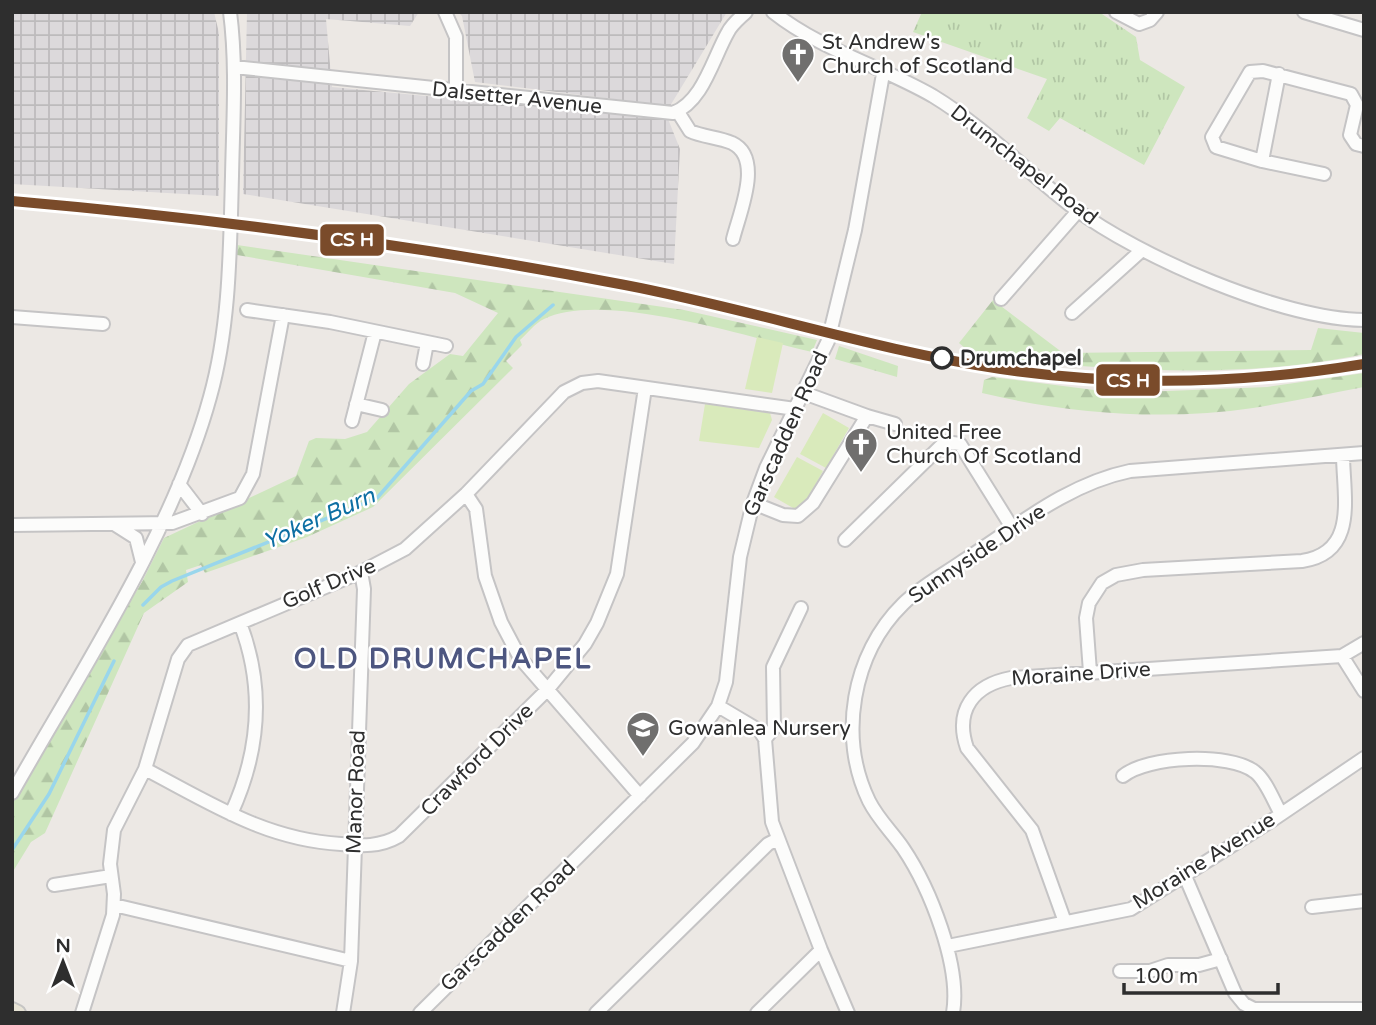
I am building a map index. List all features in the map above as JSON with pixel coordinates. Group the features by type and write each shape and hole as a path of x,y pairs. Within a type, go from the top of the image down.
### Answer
{"main road":[{"path":"12,1010 18,1013"}],"street":[{"path":"12,793 142,563 179,484 210,397 223,327 234,67 230,12"},
{"path":"445,12 457,37 456,92"},
{"path":"733,239 748,174 745,156 731,143 690,131 678,111 706,76 732,25 746,12"},
{"path":"773,12 824,44 883,74"},
{"path":"1116,12 1139,24 1150,20 1157,12"},
{"path":"1304,12 1364,30"},
{"name":"Dalsetter Avenue","path":"234,67 667,114 678,111"},
{"path":"1324,174 1262,161 1216,147 1212,137 1250,72 1256,69 1279,74 1351,94 1357,105 1350,135 1356,144 1364,146"},
{"name":"Drumchapel Road","path":"883,74 931,96 960,114 1078,211 1142,250 1247,295 1314,313 1364,320"},
{"name":"Garscadden Road","path":"420,1013 694,743 718,706 730,665 740,557 753,503 828,341 855,230 877,91 883,74"},
{"path":"1262,161 1279,74"},
{"path":"1001,299 1078,211"},
{"path":"1072,313 1142,250"},
{"path":"247,310 446,346"},
{"path":"12,525 161,524 202,514 235,501 250,483 283,315"},
{"path":"12,317 103,324"},
{"path":"352,421 374,332"},
{"path":"423,363 427,342"},
{"name":"Golf Drive","path":"82,1013 110,928 114,905 111,849 118,817 145,769 183,651 199,638 361,572 419,540 573,386 598,382 795,409"},
{"name":"Crawford Drive","path":"145,769 231,814 288,838 354,845 388,842 411,826 548,689 585,644 617,574 645,388"},
{"path":"804,393 895,424"},
{"path":"356,404 382,410"},
{"path":"753,503 792,517 806,512 867,416"},
{"path":"845,540 945,442 960,444 1013,529"},
{"name":"Sunnyside Drive","path":"954,1013 955,983 948,946 913,864 869,800 853,743 855,703 862,669 874,644 902,605 1083,485 1114,474 1178,467 1343,457 1364,453"},
{"path":"1090,672 1086,618 1089,603 1102,583 1116,575 1143,570 1302,561 1326,553 1335,545 1343,528 1343,457"},
{"path":"179,484 202,514"},
{"path":"466,494 476,509 485,576 501,622 520,658 640,796"},
{"path":"114,524 136,538 142,563"},
{"name":"Manor Road","path":"343,1013 351,961 364,589 361,572"},
{"path":"765,738 774,728 773,667 802,608"},
{"path":"231,814 248,773 256,729 255,680 240,623"},
{"name":"Moraine Drive","path":"1065,922 1032,830 967,748 963,737 964,712 978,690 997,681 1090,672 1342,656 1364,643"},
{"path":"1342,656 1364,691"},
{"path":"718,706 760,731 765,738 770,808 778,839 848,1013"},
{"name":"Moraine Avenue","path":"948,946 1131,909 1364,758"},
{"path":"1123,776 1141,765 1230,760 1257,773 1281,814"},
{"path":"596,1013 768,844 778,839"},
{"path":"54,885 111,876"},
{"path":"1185,876 1238,1000 1254,1009 1364,1009"},
{"path":"1312,907 1364,901"},
{"path":"114,905 351,961"},
{"path":"757,1013 821,950"},
{"path":"1120,971 1150,971 1168,965 1199,965 1221,959"}],"shaded area":[{"path":"12,12 214,12 219,33 219,196 12,184"},
{"path":"247,12 419,12 410,26 326,19 332,87 668,119 680,149 674,264 243,194"},
{"path":"458,12 727,12 670,106 475,82 462,16"}],"green space":[{"path":"922,12 1099,12 1136,37 1140,60 1185,87 1144,165 1060,118 1049,131 1027,118 1047,79 913,32"},
{"path":"237,245 684,310 817,340 812,352 676,319 601,310 569,311 544,319 520,340 522,345 506,361 513,368 373,507 307,537 205,573 201,565 186,570 188,582 144,613 45,833 31,842 12,873 12,804 143,580 164,538 296,476 309,441 316,438 345,439 367,432 409,384 450,354 463,356 498,313 455,293 237,255"},
{"path":"993,300 1063,353 1311,350 1318,328 1364,333 1364,354 1268,368 1219,370 1069,365 973,355 959,343"},
{"path":"757,337 783,343 772,393 745,389"},
{"path":"839,346 898,366 897,377 835,359"},
{"path":"1364,373 1364,387 1253,408 1186,414 1152,415 1083,410 982,393 984,380 992,377 1118,393 1267,387"},
{"path":"705,404 770,413 772,420 759,448 699,441"},
{"path":"823,413 849,428 826,468 800,454"},
{"path":"797,457 823,471 800,512 774,497"}],"waterway":[{"name":"Yoker Burn","path":"143,605 161,587 172,581 377,498 471,391 483,384 516,337 553,305"},
{"name":"Yoker Burn","path":"12,850 49,794 114,661"}],"transit line":[{"path":"12,201 243,225 473,258 672,295 954,361 1047,375 1183,381 1273,376 1364,364"}],"place":[{"name":"St Andrew's Church of Scotland","path":"798,84"},
{"name":"Drumchapel","path":"942,358"},
{"name":"United Free Church Of Scotland","path":"861,474"},
{"name":"Gowanlea Nursery","path":"643,758"}],"district":[{"name":"OLD DRUMCHAPEL","path":"443,659"}]}
